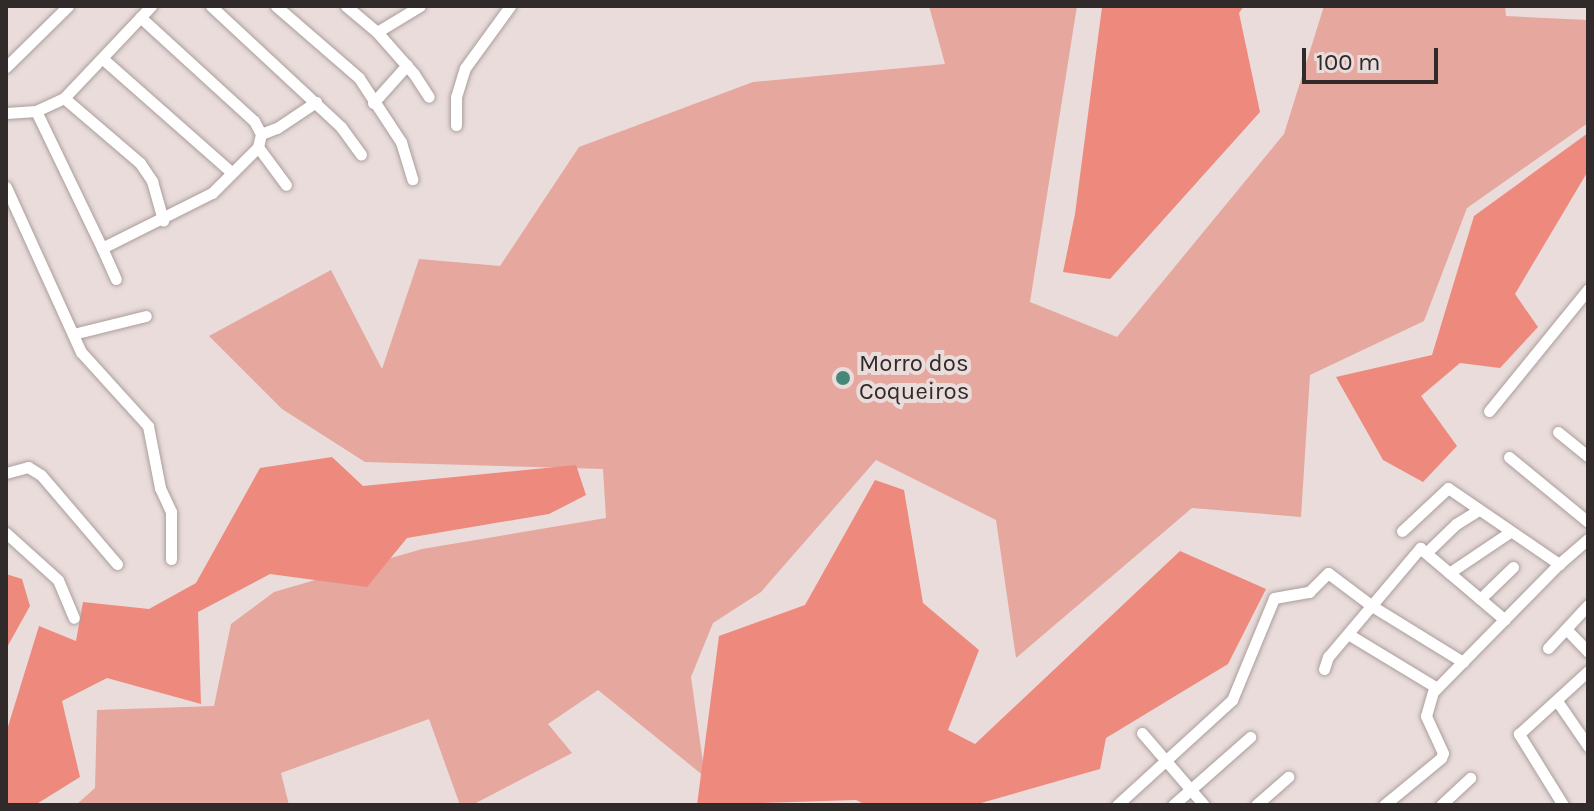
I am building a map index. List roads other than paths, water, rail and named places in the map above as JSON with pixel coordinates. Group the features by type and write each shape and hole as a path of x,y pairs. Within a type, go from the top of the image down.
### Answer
{"street":[{"path":"6,67 68,6"},
{"path":"6,113 36,111 64,98 151,6"},
{"path":"211,6 316,102 341,127 361,155"},
{"path":"276,6 344,63 401,142 412,179"},
{"path":"346,6 377,32 407,65 429,97"},
{"path":"377,32 420,6"},
{"path":"456,125 456,97 465,68 510,6"},
{"path":"102,248 212,193 258,147 261,134 254,121 140,17"},
{"path":"103,59 231,172"},
{"path":"373,103 407,65"},
{"path":"64,98 140,163 152,181 163,220"},
{"path":"261,134 277,128 316,102"},
{"path":"36,111 116,279"},
{"path":"258,147 286,185"},
{"path":"6,187 73,334 90,364 148,426 160,488 171,512 171,559"},
{"path":"1489,411 1588,289"},
{"path":"73,334 146,316"},
{"path":"1558,432 1588,456"},
{"path":"1509,457 1588,522"},
{"path":"6,473 22,468 35,470 117,564"},
{"path":"1402,531 1448,488 1559,564"},
{"path":"1426,553 1456,524 1478,510"},
{"path":"1449,573 1510,532"},
{"path":"6,533 58,580 74,618"},
{"path":"1384,805 1441,758 1443,753 1426,716 1426,706 1437,688 1559,564 1588,539"},
{"path":"1324,669 1328,657 1420,548 1505,620"},
{"path":"1480,599 1513,567"},
{"path":"1117,805 1232,700 1274,598 1309,592 1328,573 1372,606 1463,662"},
{"path":"1548,648 1568,631 1588,605"},
{"path":"1568,631 1588,652"},
{"path":"1348,634 1437,688"},
{"path":"1563,805 1522,743 1521,730 1588,671"},
{"path":"1557,701 1588,746"},
{"path":"1142,733 1204,805"},
{"path":"1173,805 1250,737"},
{"path":"1256,805 1271,800 1288,777"},
{"path":"1441,805 1470,778"}],"place":[{"name":"Morro dos Coqueiros","path":"843,378"}]}
